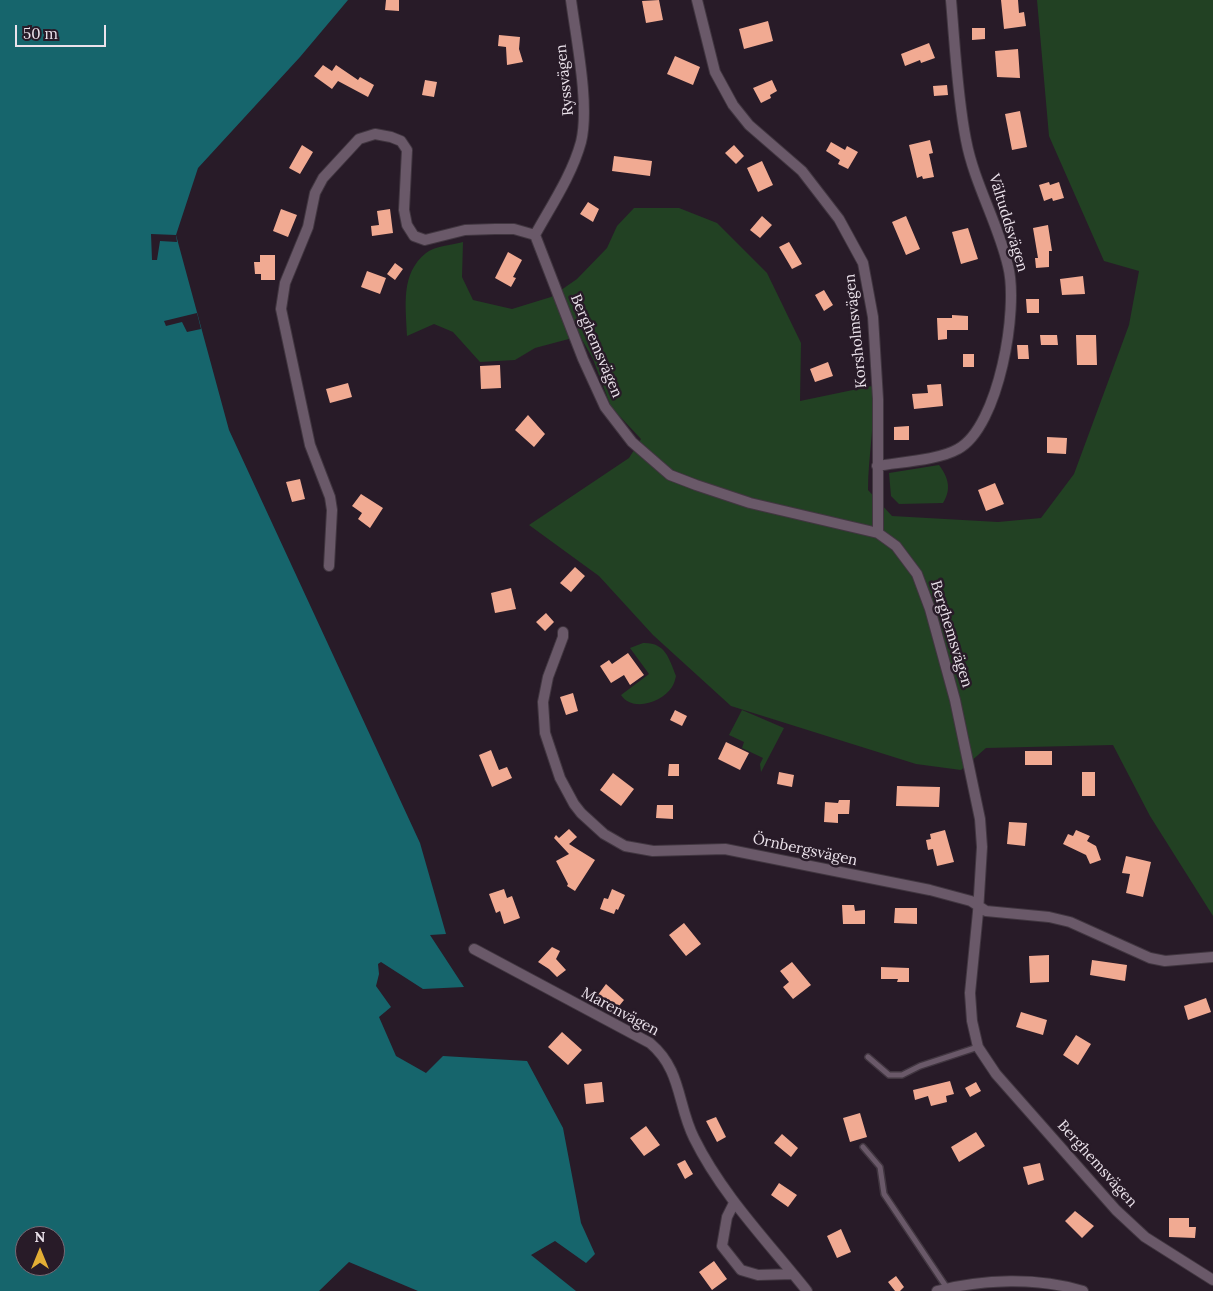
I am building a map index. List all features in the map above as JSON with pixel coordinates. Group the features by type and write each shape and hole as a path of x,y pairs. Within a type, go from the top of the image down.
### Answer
{"street":[{"name":"Ryssvägen","path":"534,235 565,183 580,143 584,119 571,0"},
{"name":"Korsholmsvägen","path":"697,0 715,72 733,105 749,125 802,171 840,219 863,263 873,318 878,399 878,533"},
{"name":"Vältuddsvägen","path":"877,466 933,456 957,450 967,444 974,436 991,404 998,385 1008,332 1012,299 1009,266 966,139 951,0"},
{"path":"329,566 332,510 330,497 310,445 281,309 286,283 308,227 315,192 323,178 359,139 375,134 391,137 401,141 407,150 404,210 407,225 414,236 424,240 465,230 495,229 514,229 534,235"},
{"name":"Berghemsvägen","path":"534,235 604,407 632,442 670,475 696,485 750,503 878,533 896,546 917,574 946,662 980,819 982,847 970,993 972,1020 978,1047 996,1074 1116,1210 1145,1237 1213,1280"},
{"name":"Örnbergsvägen","path":"563,632 562,642 548,677 543,702 545,733 567,793 581,813 604,834 625,846 639,850 725,849 930,890 971,901 986,911 1049,917 1070,922 1150,958 1165,961 1213,957"},
{"name":"Marenvägen","path":"474,949 650,1043 658,1050 671,1068 694,1137 734,1203 807,1291"},
{"path":"734,1203 727,1217 722,1246 741,1270 758,1274 793,1274"},
{"path":"942,1290 965,1285 1027,1282 1049,1283 1083,1291"}],"lane":[{"path":"868,1057 889,1075 902,1075 920,1066 978,1047"},
{"path":"863,1147 880,1167 884,1194 942,1290"}],"green space":[{"path":"1037,0 1213,0 1213,916 1150,816 1113,745 986,748 961,770 916,764 731,706 653,635 599,576 529,525 629,458 641,439 611,407 593,359 580,336 535,348 515,360 480,362 453,332 434,324 407,336 406,291 408,281 418,261 429,251 463,242 462,277 473,300 512,309 551,297 577,279 607,248 617,226 634,208 679,208 717,223 767,273 801,343 800,401 872,386 873,412 868,490 892,516 998,522 1041,518 1074,474 1129,325 1139,271 1104,261 1049,136"},
{"path":"939,465 948,483 946,498 943,503 899,504 891,496 889,473"},
{"path":"643,643 656,645 665,652 676,676 672,687 667,693 654,701 639,704 626,700 621,695 649,674 630,648"},
{"path":"742,710 784,728 761,772 760,764 763,758 742,748 744,742 729,735"}],"water":[{"path":"0,0 348,0 300,57 198,168 176,235 229,430 420,843 446,934 430,935 464,987 423,989 381,962 378,964 379,974 376,986 391,1007 379,1017 396,1056 426,1073 443,1056 527,1061 563,1128 581,1223 595,1254 586,1263 555,1241 531,1255 576,1291 418,1291 349,1262 319,1291 0,1291"}],"pier":[{"path":"151,234 176,235 177,242 160,241 157,260 152,260"},
{"path":"197,313 201,329 187,332 182,322 166,326 164,321"}],"building":[{"path":"386,0 399,0 399,11 385,10"},
{"path":"659,0 663,20 646,23 642,1"},
{"path":"1001,0 1018,0 1019,13 1024,12 1026,26 1004,29"},
{"path":"768,21 773,41 744,49 739,29"},
{"path":"972,28 985,28 985,39 972,40"},
{"path":"499,35 520,37 519,49 523,62 507,65 506,47 498,46"},
{"path":"929,43 935,58 921,63 920,60 905,66 901,54"},
{"path":"1018,49 1020,78 997,77 995,51"},
{"path":"675,56 700,67 693,85 667,74"},
{"path":"323,65 332,71 336,65 358,80 360,77 374,85 368,97 338,81 332,89 314,76"},
{"path":"425,80 437,82 434,97 422,95"},
{"path":"772,80 777,91 770,95 771,98 761,103 753,88"},
{"path":"947,85 948,95 934,96 933,86"},
{"path":"1020,111 1027,147 1012,150 1005,114"},
{"path":"930,140 933,153 929,154 934,177 923,179 922,176 917,178 909,145"},
{"path":"831,142 845,150 847,146 858,152 848,169 838,164 840,160 826,151"},
{"path":"302,145 313,152 300,174 289,168"},
{"path":"734,145 744,156 736,164 725,153"},
{"path":"614,156 652,161 650,176 612,171"},
{"path":"762,161 773,185 758,192 747,168"},
{"path":"1049,182 1050,185 1059,182 1064,198 1053,201 1052,198 1044,201 1039,185"},
{"path":"588,202 599,209 593,222 580,214"},
{"path":"281,209 297,215 288,237 273,231"},
{"path":"390,209 393,233 372,236 371,226 379,225 377,211"},
{"path":"762,216 772,225 760,238 750,230"},
{"path":"906,216 920,249 906,255 892,222"},
{"path":"1048,225 1052,251 1049,251 1049,267 1036,268 1035,258 1038,258 1033,228"},
{"path":"968,228 978,259 961,264 952,232"},
{"path":"789,242 802,264 792,269 779,247"},
{"path":"508,252 522,260 513,277 516,278 511,287 495,278"},
{"path":"260,255 275,255 275,280 261,280 261,274 255,274 254,262 260,262"},
{"path":"395,263 403,269 395,280 387,274"},
{"path":"367,271 386,278 380,294 361,287"},
{"path":"1083,276 1085,294 1062,295 1060,279"},
{"path":"824,290 833,305 824,311 815,295"},
{"path":"1026,299 1039,299 1039,313 1027,313"},
{"path":"952,315 968,316 968,330 947,330 947,339 938,340 937,318 952,318"},
{"path":"1040,335 1057,335 1058,345 1041,345"},
{"path":"1076,335 1096,335 1097,365 1077,365"},
{"path":"1017,345 1028,345 1029,359 1018,359"},
{"path":"963,354 974,354 974,367 963,367"},
{"path":"828,362 833,376 815,382 810,369"},
{"path":"500,365 501,388 481,389 480,366"},
{"path":"348,383 352,397 330,403 326,389"},
{"path":"941,384 943,406 914,409 912,394 928,393 927,385"},
{"path":"528,415 545,434 534,447 515,430"},
{"path":"909,426 909,440 894,440 894,427"},
{"path":"1047,437 1067,438 1066,454 1047,453"},
{"path":"300,479 305,499 292,502 286,482"},
{"path":"995,483 1004,504 986,511 978,490"},
{"path":"361,494 383,508 370,528 358,519 362,513 352,506"},
{"path":"575,567 585,576 571,592 560,583"},
{"path":"511,588 516,609 495,613 491,593"},
{"path":"546,613 554,622 545,631 536,622"},
{"path":"628,653 644,675 630,685 624,675 611,683 600,666 609,660 612,664"},
{"path":"573,693 578,711 566,715 560,697"},
{"path":"675,710 687,716 682,726 670,720"},
{"path":"726,742 749,753 740,770 718,759"},
{"path":"491,750 499,770 507,767 512,778 492,787 479,755"},
{"path":"1025,751 1052,751 1052,765 1025,765"},
{"path":"669,764 679,764 679,776 668,776"},
{"path":"779,772 794,775 792,787 777,784"},
{"path":"1082,772 1095,772 1095,796 1082,796"},
{"path":"613,773 634,789 621,806 600,790"},
{"path":"897,786 940,787 939,807 896,806"},
{"path":"839,800 850,800 849,814 838,814 838,823 824,822 825,802 838,803"},
{"path":"657,805 673,805 673,819 656,818"},
{"path":"1009,822 1027,823 1025,846 1007,844"},
{"path":"569,829 577,837 569,844 595,860 575,891 567,886 568,884 556,861 569,854 554,838 556,835 559,838"},
{"path":"945,830 954,862 937,866 933,849 928,850 926,840 931,839 930,834"},
{"path":"1076,830 1090,836 1087,841 1096,846 1101,860 1090,864 1086,855 1063,844 1068,834 1073,836"},
{"path":"1126,856 1151,862 1143,897 1126,893 1130,874 1122,873"},
{"path":"504,889 507,898 512,896 520,918 504,924 500,911 496,913 489,894"},
{"path":"612,889 625,895 614,914 600,909 604,898 608,899"},
{"path":"842,905 854,905 855,911 865,910 865,924 843,924"},
{"path":"895,908 917,908 917,924 894,923"},
{"path":"684,923 701,944 686,956 669,935"},
{"path":"552,947 560,951 556,959 566,970 557,977 538,962"},
{"path":"1049,955 1049,982 1030,983 1029,956"},
{"path":"1092,960 1127,965 1125,981 1090,975"},
{"path":"792,962 811,985 793,999 783,987 789,982 780,971"},
{"path":"881,967 909,968 909,982 897,982 898,979 881,979"},
{"path":"606,984 624,1000 615,1011 597,996"},
{"path":"1206,998 1211,1012 1188,1020 1184,1006"},
{"path":"1021,1012 1047,1020 1043,1035 1016,1027"},
{"path":"562,1032 582,1050 568,1065 548,1047"},
{"path":"1076,1035 1091,1044 1078,1065 1063,1055"},
{"path":"950,1081 954,1094 946,1096 947,1102 931,1106 928,1096 915,1100 913,1090"},
{"path":"602,1082 604,1102 586,1104 584,1084"},
{"path":"976,1082 981,1091 970,1097 965,1088"},
{"path":"860,1113 867,1137 850,1142 843,1118"},
{"path":"716,1117 726,1137 717,1142 706,1121"},
{"path":"646,1126 660,1145 644,1156 630,1138"},
{"path":"976,1132 985,1146 959,1162 951,1147"},
{"path":"782,1134 798,1148 791,1157 774,1143"},
{"path":"685,1160 693,1174 685,1179 677,1164"},
{"path":"1040,1163 1044,1180 1028,1185 1023,1167"},
{"path":"779,1183 797,1195 788,1207 771,1195"},
{"path":"1075,1211 1094,1226 1082,1238 1065,1221"},
{"path":"1169,1218 1189,1218 1189,1227 1196,1227 1195,1238 1169,1237"},
{"path":"841,1229 851,1252 837,1258 827,1236"},
{"path":"714,1261 727,1279 712,1290 699,1272"},
{"path":"896,1276 904,1287 900,1291 895,1291 888,1282"}]}
